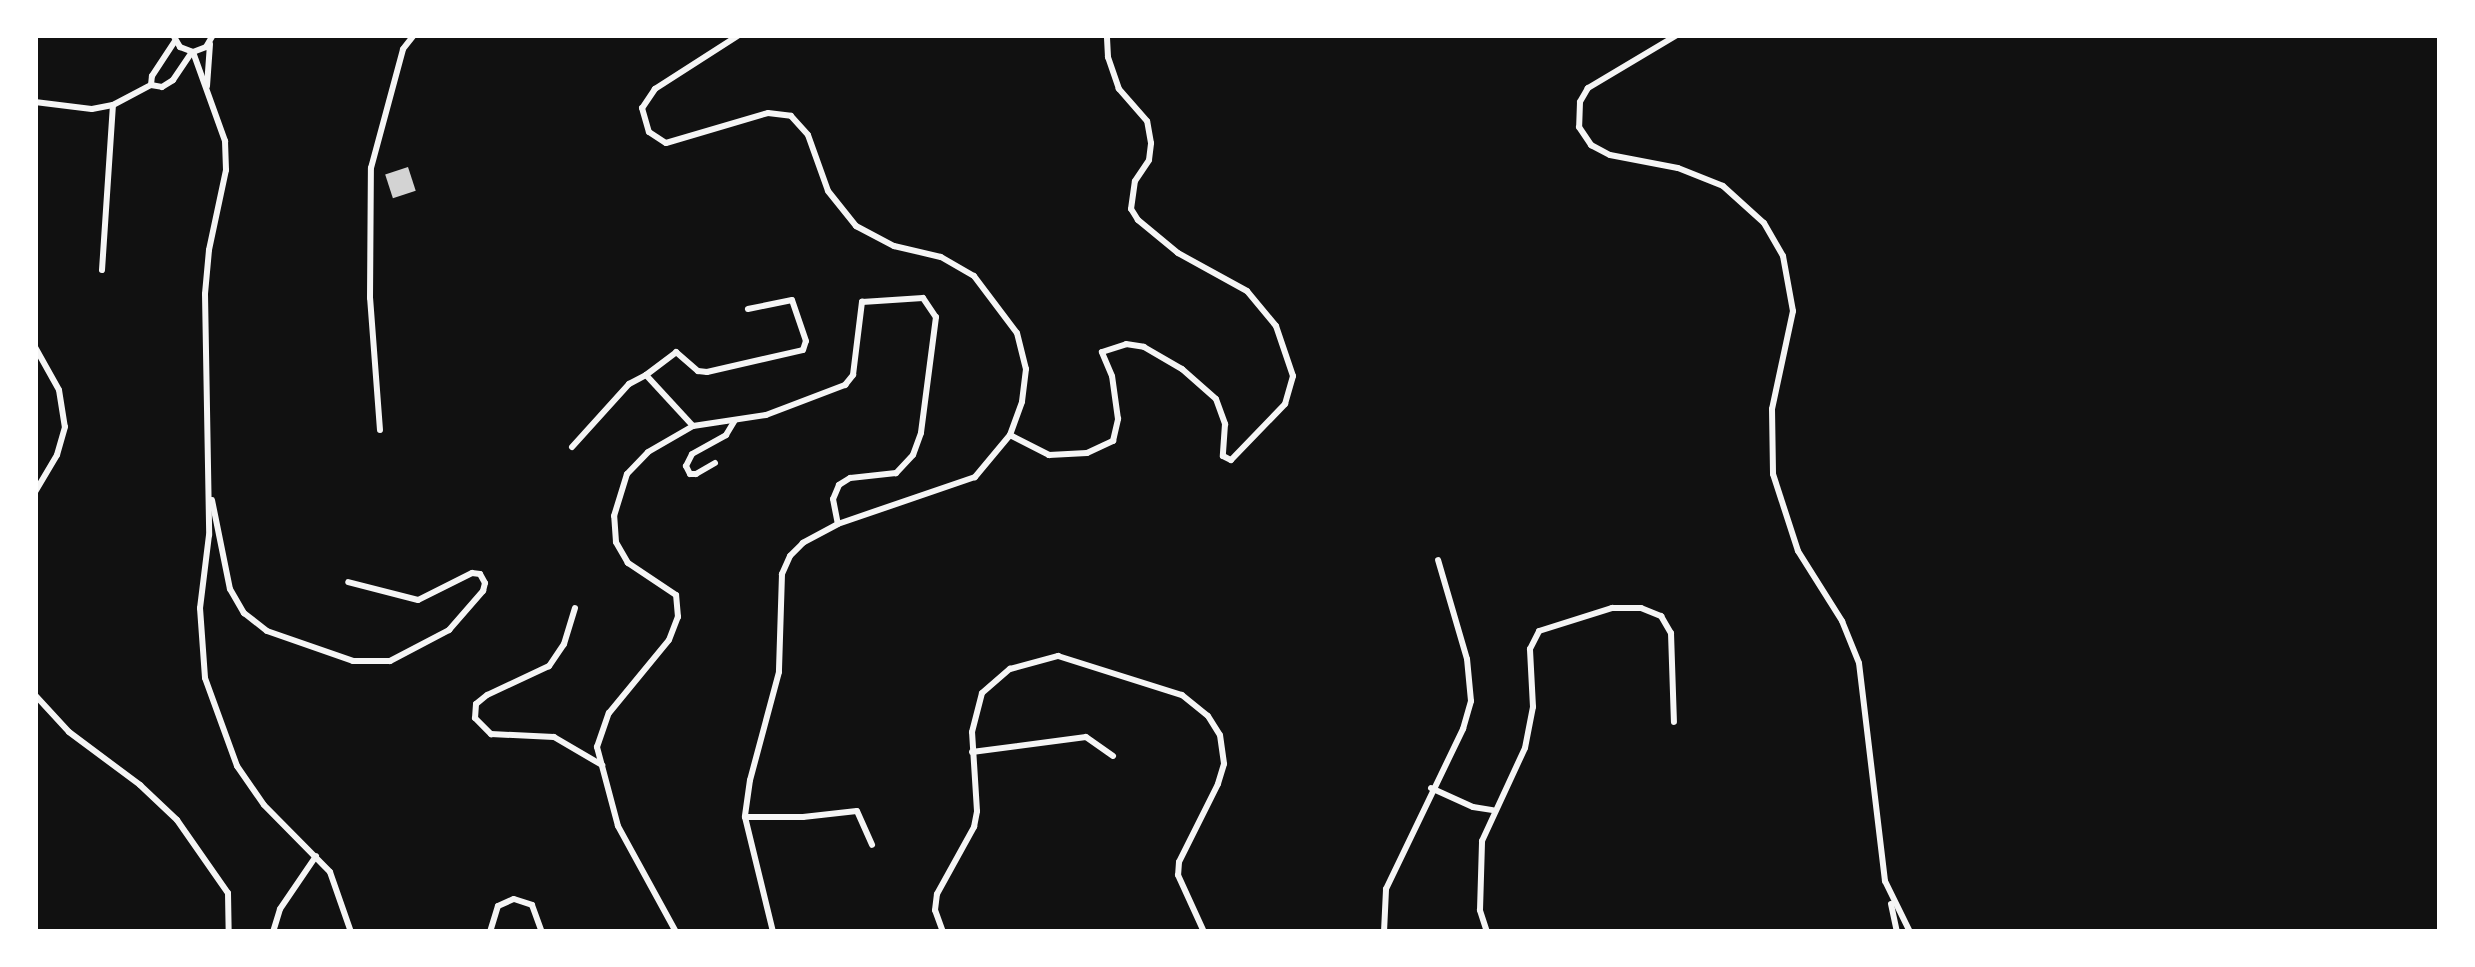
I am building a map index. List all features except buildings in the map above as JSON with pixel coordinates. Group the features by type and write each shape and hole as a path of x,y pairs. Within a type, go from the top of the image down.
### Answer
{"street":[{"path":"380,430 370,298 371,168 403,50 414,35"},
{"path":"739,35 655,88 642,108 649,132 666,143 768,112 792,116 808,135 828,191 856,226 894,246 942,257 974,276 1017,333 1026,368 1022,402 1010,435 975,478 838,524 804,543 790,556 782,574 779,672 750,780 745,817 773,932"},
{"path":"1010,435 1049,455 1087,453 1113,441 1118,418 1112,376 1102,352 1126,344 1144,347 1182,369 1216,399 1225,424 1223,456 1231,460 1285,404 1293,376 1276,326 1247,292 1178,253 1138,220 1131,209 1135,181 1149,160 1152,143 1147,122 1119,89 1108,56 1107,35"},
{"path":"1677,35 1588,88 1580,102 1579,127 1592,145 1610,155 1678,168 1723,186 1764,223 1784,256 1793,311 1772,409 1773,474 1798,551 1842,620 1859,663 1876,831 1897,932"},
{"path":"151,85 152,76 175,38 192,52 225,141 226,170 205,283 209,484 200,608 204,678 237,766 264,805 316,856 340,892 351,932"},
{"path":"35,102 92,109 113,105 151,85 162,86 173,80 192,52 212,38"},
{"path":"206,87 212,38"},
{"path":"102,270 113,105"},
{"path":"676,932 618,826 598,733 609,713 669,640 679,606 676,595 662,582 628,563 616,542 614,516 626,474 648,452 692,426 784,410 846,386 852,375 862,302 923,298 932,306 936,318 921,433 913,455 896,473 850,478 839,485 833,499 838,524"},
{"path":"572,447 628,384 676,352 698,371 707,372 803,350 806,341 792,300 748,308"},
{"path":"35,347 60,390 66,427 57,455 35,492"},
{"path":"646,375 692,426"},
{"path":"715,463 696,474 686,470 692,454 726,435 734,420"},
{"path":"209,484 230,589 244,613 267,631 304,646 353,661 390,661 449,630 483,592 485,582 480,574 472,574 426,597 408,600 348,582"},
{"path":"1384,932 1386,889 1462,729 1471,701 1467,659 1438,560"},
{"path":"575,608 564,644 549,666 487,695 476,704 474,718 491,734 554,738 602,765"},
{"path":"1487,932 1480,910 1482,841 1524,748 1534,707 1530,649 1538,631 1612,608 1642,608 1661,616 1671,633 1674,722"},
{"path":"944,932 935,910 937,894 974,828 977,810 973,721 982,693 1010,669 1058,656 1182,695 1195,704 1220,734 1224,764 1179,862 1178,874 1204,932"},
{"path":"35,694 69,732 140,785 177,820 228,893 229,932"},
{"path":"972,752 1086,737 1113,756"},
{"path":"1431,788 1474,807 1493,810"},
{"path":"745,817 802,817 857,810 872,846"},
{"path":"272,932 280,909 316,856"},
{"path":"1890,898 1910,932"},
{"path":"490,932 498,906 514,899 532,905 542,932"}]}
